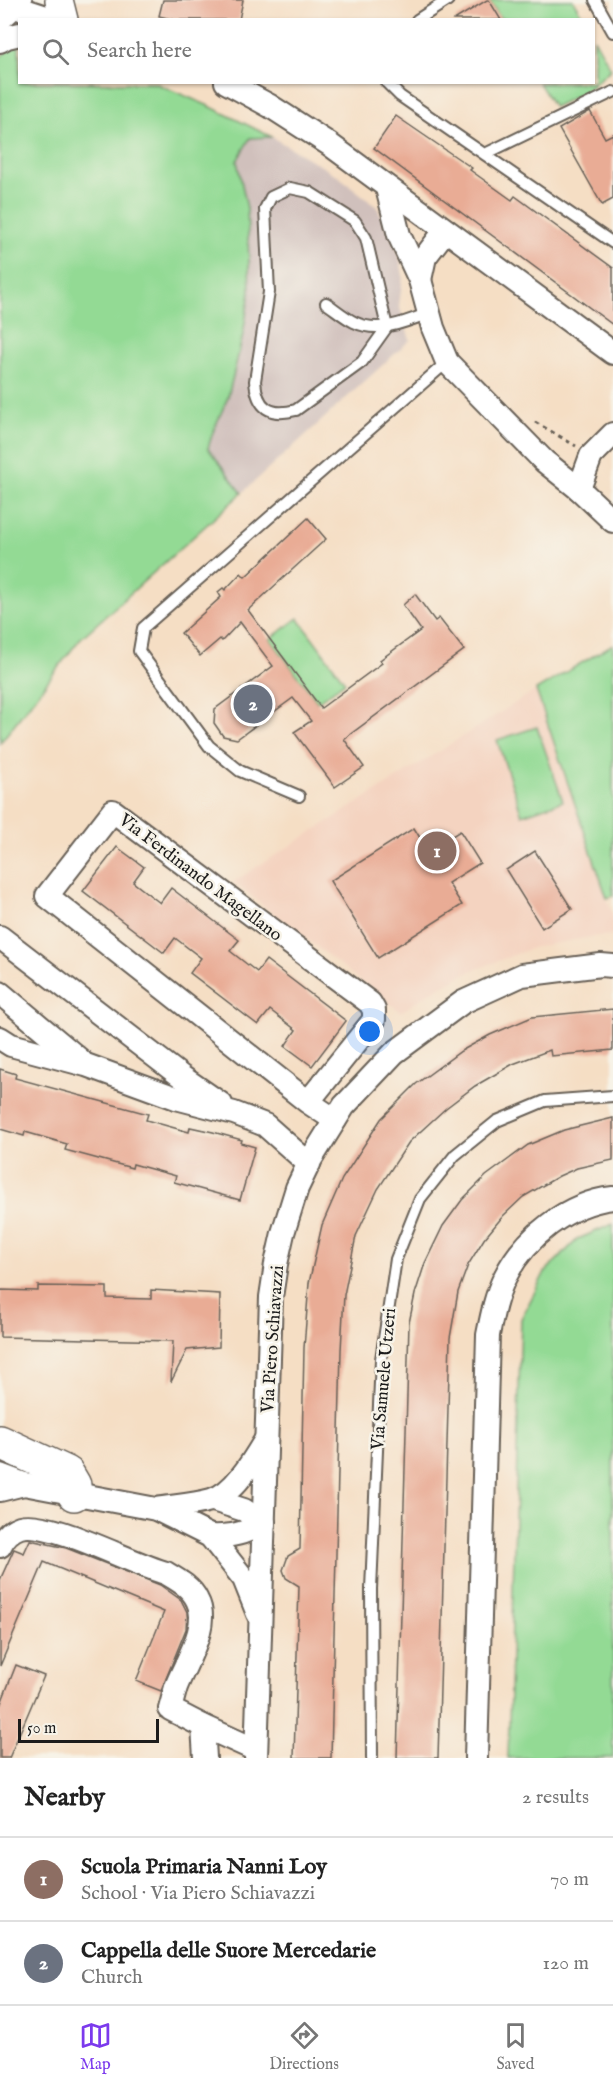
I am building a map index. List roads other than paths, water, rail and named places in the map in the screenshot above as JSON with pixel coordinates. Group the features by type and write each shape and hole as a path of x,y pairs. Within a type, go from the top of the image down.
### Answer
{"highway":[{"path":"0,1442 67,1473 74,1485 74,1494"}],"street":[{"path":"59,0 64,18"},
{"path":"7,6 48,18"},
{"path":"0,41 18,34"},
{"path":"230,84 270,106 320,138 613,354"},
{"path":"387,188 399,235 420,280 433,328 447,362 544,462 579,489 613,521"},
{"path":"420,280 425,257 444,231"},
{"path":"579,489 591,456 613,434"},
{"name":"Via Ferdinando Magellano","path":"308,1102 374,1020 374,1010 370,1003 113,811 47,896 308,1102 335,1120"},
{"path":"0,937 182,1077 234,1113"},
{"name":"Via Piero Schiavazzi","path":"256,1754 271,1297 276,1264 297,1188 344,1106 394,1053 463,1002 522,975 601,965 613,966"},
{"path":"0,993 86,1065"},
{"path":"0,1038 11,1045 86,1065 176,1098 234,1113 265,1125 309,1164"},
{"path":"476,1758 488,1335 495,1303 506,1276 524,1248 539,1232 560,1217 583,1206 613,1198"},
{"path":"156,1509 213,1500 228,1490 249,1466 267,1438"},
{"path":"0,1475 24,1484 156,1509 210,1536 230,1537 264,1523"},
{"path":"0,1490 24,1484"},
{"path":"213,1500 244,1510 264,1523"},
{"path":"0,1546 10,1532 21,1527 46,1527 166,1573 180,1581 193,1593 199,1602 202,1614 198,1636 176,1688 170,1709 256,1754"},
{"path":"210,1536 244,1579 261,1621"},
{"path":"203,1726 205,1758"}],"lane":[{"path":"420,18 448,0"},
{"path":"595,0 613,32"},
{"path":"388,84 400,96 613,243"},
{"path":"485,154 613,92"},
{"path":"290,188 298,188 318,197 355,221 369,247 387,327 362,362 296,410 284,413 271,411 262,405 256,395 255,381 269,292 265,209 272,197 290,188"},
{"path":"326,303 356,323 380,327 387,327 429,313"},
{"path":"299,796 240,771 209,746 139,651 143,628 204,572 447,362"},
{"name":"Via Samuele Utzeri","path":"372,1758 371,1589 381,1359 396,1259 420,1199 455,1155 497,1121 545,1101 613,1096"}],"place":[{"name":"Cappella delle Suore Mercedarie","path":"253,704"},
{"name":"Scuola Primaria Nanni Loy","path":"437,851"}]}
